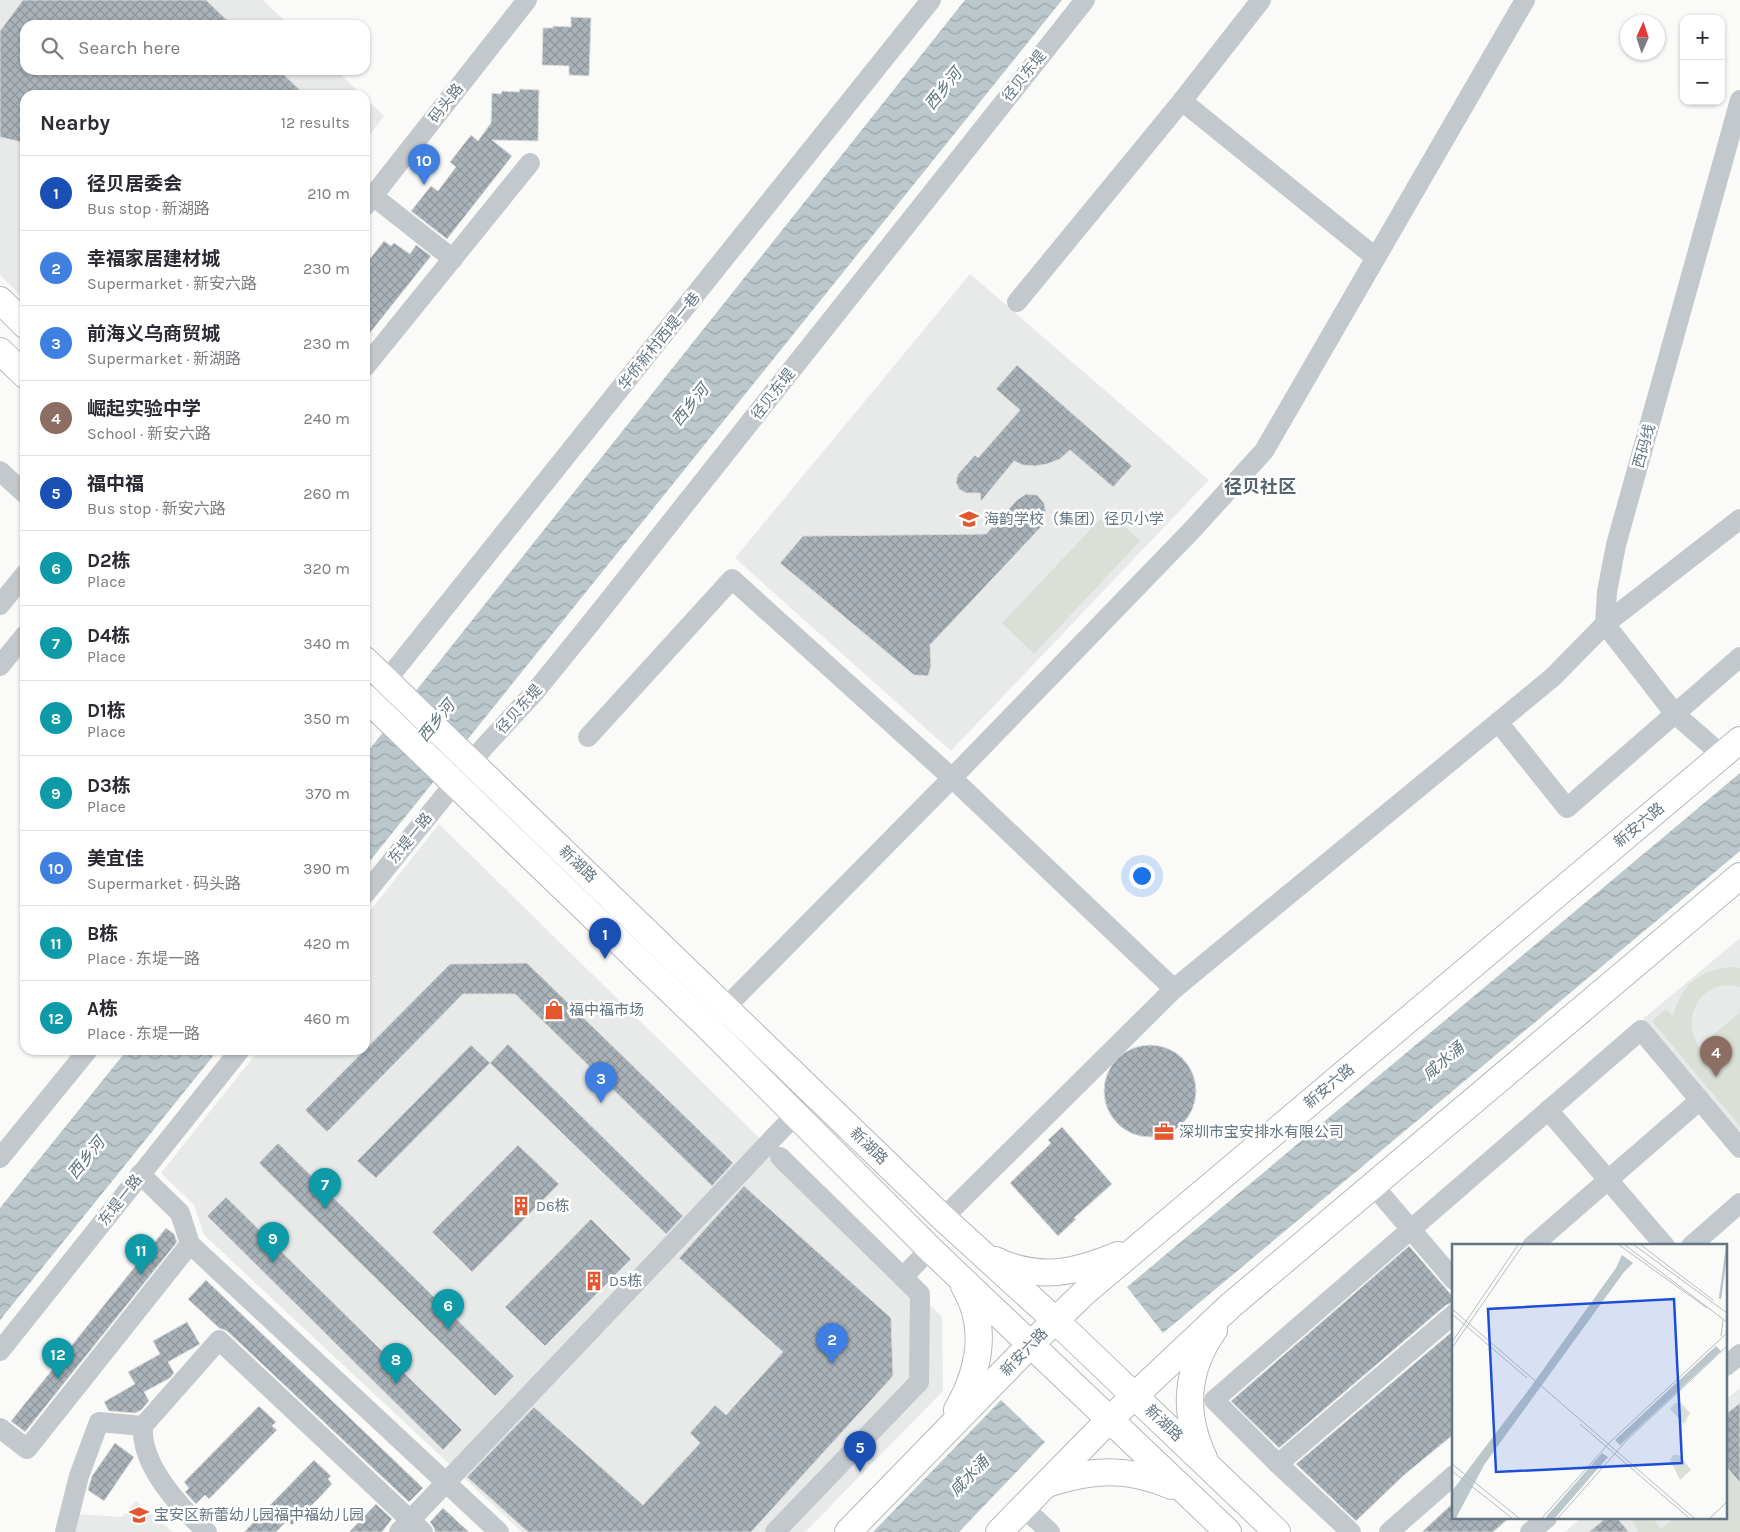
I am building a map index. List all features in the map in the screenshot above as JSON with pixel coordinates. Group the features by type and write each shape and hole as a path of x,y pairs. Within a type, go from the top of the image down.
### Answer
{"main road":[{"path":"0,300 20,320"},
{"path":"0,351 20,370"},
{"path":"370,665 391,686"},
{"name":"新湖路","path":"391,686 944,1218 1135,1395 1277,1532"},
{"name":"新湖路","path":"370,704 452,779 707,1026 930,1249 1228,1532"},
{"name":"新安六路","path":"848,1532 1030,1344 1086,1291 1731,748"},
{"path":"999,1532 1109,1420 1230,1306 1740,876"},
{"path":"981,1253 1023,1270 1052,1274 1088,1266 1138,1247"},
{"path":"940,1438 962,1402 978,1358 978,1324 974,1308 968,1292 956,1273"},
{"path":"1208,1466 1197,1443 1189,1410 1192,1378 1209,1337 1230,1306"},
{"path":"1046,1484 1072,1475 1093,1472 1117,1472 1139,1474 1161,1481 1184,1492"}],"street":[{"name":"码头路","path":"370,200 527,0"},
{"name":"华侨新村西堤一巷","path":"391,686 931,0"},
{"name":"径贝东堤","path":"452,779 468,759 534,693 1085,0"},
{"path":"1017,302 1182,101 1261,0"},
{"path":"707,1026 952,778 1198,524 1264,451 1525,0"},
{"name":"西码线","path":"1605,624 1607,592 1616,545 1740,100"},
{"path":"1182,101 1375,257"},
{"path":"370,361 530,163"},
{"path":"370,202 453,258"},
{"path":"0,471 20,489"},
{"path":"944,1218 1174,989 1553,677 1605,624 1740,519"},
{"path":"588,737 732,579 952,778 1174,989"},
{"path":"0,605 20,580"},
{"path":"1605,624 1675,714 1731,748"},
{"path":"0,666 20,641"},
{"path":"1498,722 1567,808 1740,657"},
{"name":"东堤一路","path":"370,887 452,779"},
{"path":"1351,1532 1278,1464 1214,1400 1640,1030 1740,1148"},
{"path":"0,1158 84,1055"},
{"name":"东堤一路","path":"0,1351 236,1055"},
{"path":"1534,1244 1700,1100"},
{"path":"1548,1110 1663,1244"},
{"path":"207,1532 183,1510 155,1471 142,1439 143,1426 219,1340 411,1528 446,1482 796,1114"},
{"path":"775,1532 919,1382 920,1294 780,1157"},
{"path":"140,1174 180,1213 190,1244 499,1532"},
{"path":"1373,1185 1452,1278"},
{"path":"1692,1244 1740,1203"},
{"path":"0,1428 27,1449 190,1244"},
{"path":"903,1277 930,1249"},
{"path":"1278,1464 1452,1316"},
{"path":"1728,1364 1740,1354"},
{"path":"65,1532 79,1476 99,1422 143,1426"},
{"path":"1389,1532 1452,1477"},
{"path":"1023,1507 1050,1532"},
{"path":"1530,1532 1545,1520"}],"shaded area":[{"path":"0,0 263,0 284,20 20,20 20,75 341,75 357,90 20,90 20,295 0,275"},
{"path":"370,103 384,116 370,134"},
{"name":"海韵学校（集团）径贝小学","path":"970,274 1209,480 951,751 735,558"},
{"path":"1108,511 1140,541 1034,654 1002,623"},
{"path":"439,824 942,1317 943,1391 805,1532 522,1532 204,1235 194,1205 161,1173 255,1055 370,1055 370,911"},
{"path":"1740,938 1740,1134 1643,1019"},
{"path":"1734,967 1740,968 1740,987 1727,985 1715,987 1705,993 1693,1011 1692,1023 1699,1047 1740,1012 1740,1126 1652,1021 1666,1009 1673,1017 1681,996 1694,980 1711,971"},
{"path":"1740,1388 1740,1532 1565,1532 1579,1520 1728,1520 1728,1397"},
{"path":"1728,1469 1740,1484 1740,1532 1638,1532 1632,1520 1654,1520 1661,1529 1672,1520 1728,1520"},
{"name":"宝安区新蕾幼儿园福中福幼儿园","path":"136,1501 173,1532 75,1532 77,1514 122,1517"}],"water":[{"name":"西乡河","path":"965,0 1062,0 370,861 370,749"},
{"name":"咸水涌","path":"1740,773 1740,851 1163,1333 1127,1287"},
{"name":"西乡河","path":"123,1055 214,1055 0,1320 0,1208"},
{"name":"咸水涌","path":"1001,1400 1045,1442 959,1532 873,1532"}],"building":[{"path":"23,0 206,0 227,20 20,20 20,75 284,75 300,90 20,90 20,142 0,137 0,31"},
{"path":"571,17 591,18 589,76 569,75 569,66 542,65 543,28 553,28 553,26 571,27"},
{"path":"520,89 539,90 538,141 492,140 512,156 447,239 411,211 431,186 438,191 456,167 450,162 471,135 478,141 491,123 492,93 501,94 502,91 519,92"},
{"path":"384,241 391,246 394,243 410,254 416,245 431,256 370,333 370,259"},
{"path":"1017,365 1132,466 1113,487 1070,450 1060,459 1047,464 1023,465 1014,461 981,501 980,493 966,493 959,489 956,482 958,474 975,455 978,458 1020,410 996,389"},
{"path":"1026,494 1037,495 1044,503 1046,513 1041,527 930,645 931,666 928,676 914,675 780,563 803,536 986,534 1017,500"},
{"path":"527,963 733,1163 712,1186 515,994 463,994 327,1132 305,1110 360,1055 370,1055 370,1045 450,964"},
{"path":"508,1044 683,1216 666,1234 490,1063"},
{"path":"471,1045 490,1063 376,1178 357,1161"},
{"path":"1150,1045 1168,1049 1182,1059 1192,1073 1196,1091 1192,1109 1182,1123 1168,1133 1150,1137 1132,1133 1118,1123 1108,1109 1104,1091 1108,1073 1118,1059 1132,1049"},
{"path":"1062,1127 1112,1184 1074,1218 1076,1219 1058,1236 1010,1183 1051,1143 1048,1140"},
{"path":"278,1143 514,1376 495,1396 259,1163"},
{"name":"D6栋","path":"518,1145 559,1184 472,1272 432,1232"},
{"path":"744,1186 891,1318 893,1376 751,1532 528,1532 467,1477 534,1407 643,1505 700,1443 690,1433 715,1405 726,1415 783,1352 679,1258"},
{"path":"226,1197 462,1430 443,1450 207,1216"},
{"name":"D5栋","path":"591,1219 631,1259 545,1346 505,1307"},
{"path":"166,1228 174,1234 177,1242 25,1432 11,1421"},
{"path":"1409,1246 1452,1296 1452,1303 1446,1305 1279,1448 1231,1401"},
{"path":"206,1280 423,1488 409,1502 227,1331 219,1328 188,1299"},
{"path":"187,1322 200,1344 168,1362 174,1373 170,1378 144,1392 149,1401 141,1410 135,1413 109,1411 104,1402 135,1384 128,1372 160,1354 153,1341"},
{"path":"1452,1332 1452,1436 1404,1475 1356,1521 1296,1464"},
{"path":"1740,1403 1740,1483 1728,1468 1728,1412"},
{"path":"259,1406 276,1422 272,1426 277,1430 209,1499 205,1495 196,1504 185,1492 189,1488 184,1482"},
{"path":"115,1443 134,1457 104,1501 88,1490 92,1476"},
{"path":"314,1460 331,1476 328,1479 332,1484 320,1497 292,1525 287,1521 276,1532 244,1532"},
{"path":"376,1504 392,1519 382,1532 349,1532"},
{"path":"1452,1504 1452,1520 1507,1520 1493,1532 1422,1532"},
{"path":"443,1508 469,1532 435,1532 430,1522"},
{"path":"1604,1520 1619,1520 1629,1532 1589,1532"}],"place":[{"name":"美宜佳","path":"424,185"},
{"name":"海韵学校（集团）径贝小学","path":"969,519"},
{"name":"径贝居委会","path":"605,959"},
{"name":"福中福市场","path":"554,1010"},
{"name":"崛起实验中学","path":"1716,1077"},
{"name":"前海义乌商贸城","path":"601,1103"},
{"name":"深圳市宝安排水有限公司","path":"1164,1132"},
{"name":"D6栋","path":"521,1206"},
{"name":"D4栋","path":"325,1209"},
{"name":"D3栋","path":"273,1263"},
{"name":"B栋","path":"141,1275"},
{"name":"D5栋","path":"594,1281"},
{"name":"D2栋","path":"448,1330"},
{"name":"幸福家居建材城","path":"832,1364"},
{"name":"A栋","path":"58,1379"},
{"name":"D1栋","path":"396,1384"},
{"name":"福中福","path":"860,1472"},
{"name":"宝安区新蕾幼儿园福中福幼儿园","path":"139,1515"}],"district":[{"name":"径贝社区","path":"1260,487"}]}
